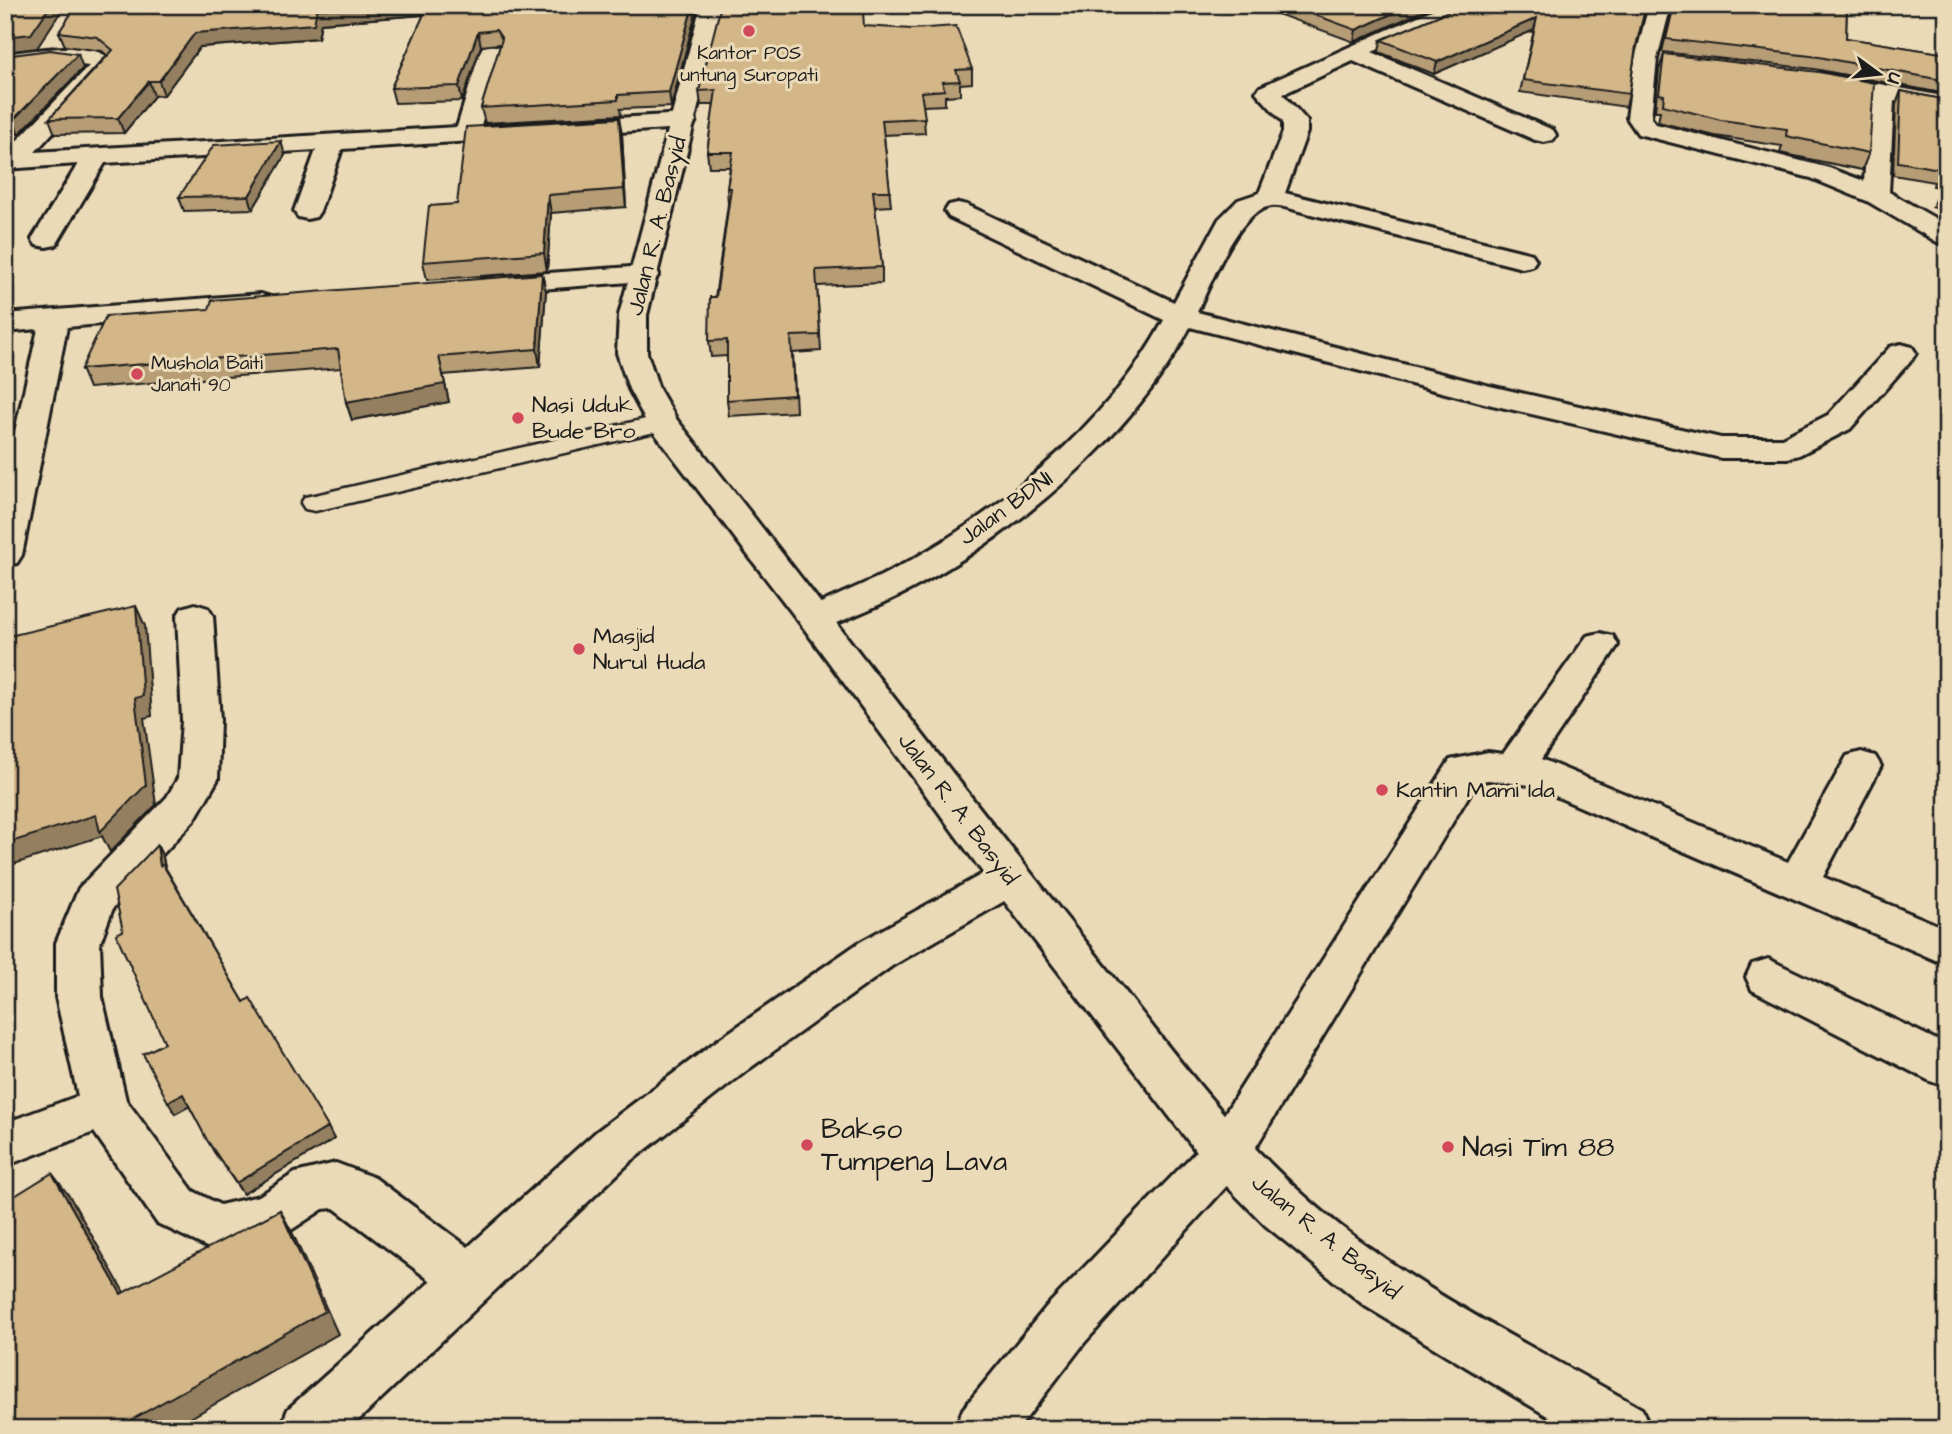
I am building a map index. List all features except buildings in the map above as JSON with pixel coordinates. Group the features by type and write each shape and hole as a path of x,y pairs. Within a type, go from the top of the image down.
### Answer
{"street":[{"name":"Jalan R. A. Basyid","path":"712,5 633,315 632,353 644,389 663,423 816,619 1010,878 1226,1153 1283,1209 1383,1289 1622,1429"},
{"path":"1463,5 1413,24 1268,92 1295,121 1296,132 1270,198 1300,203 1522,260"},
{"path":"1660,5 1646,59 1639,118 1647,129 1820,173 1876,195 1947,236"},
{"path":"467,132 491,52"},
{"path":"1354,53 1544,135"},
{"path":"5,61 57,56 92,58 103,64 9,161"},
{"path":"1646,59 1672,62"},
{"path":"1801,77 1947,104"},
{"path":"1876,195 1884,91"},
{"path":"9,161 684,121"},
{"path":"307,211 332,141"},
{"path":"46,239 96,156"},
{"name":"Jalan BDNI","path":"816,619 895,583 962,542 1043,486 1121,406 1160,356 1227,225 1247,206 1270,198"},
{"path":"958,211 1180,316 1488,395 1721,448 1788,448 1839,422 1901,354"},
{"path":"466,288 645,274"},
{"path":"5,323 287,301"},
{"path":"5,555 54,321"},
{"path":"195,616 201,720 198,779 181,808 94,900 78,943 79,996 104,1107 175,1207 217,1229 270,1216 313,1189 336,1185 357,1194 469,1279"},
{"path":"1514,768 1600,645"},
{"path":"983,1429 1066,1324 1226,1153 1464,770 1488,766 1536,772 1947,948"},
{"path":"1798,883 1861,766"},
{"path":"308,1429 613,1147 734,1054 876,954 1010,878"},
{"path":"1768,977 1947,1067"},
{"path":"5,1145 104,1107"}],"lane":[{"path":"316,503 663,423"}],"place":[{"name":"Kantor POS untung Suropati","path":"749,31"},
{"name":"Mushola Baiti Janati 90","path":"137,374"},
{"name":"Nasi Uduk Bude Bro","path":"518,418"},
{"name":"Masjid Nurul Huda","path":"579,649"},
{"name":"Kantin Mami Ida","path":"1382,790"},
{"name":"Bakso Tumpeng Lava","path":"807,1145"},
{"name":"Nasi Tim 88","path":"1448,1147"}]}
